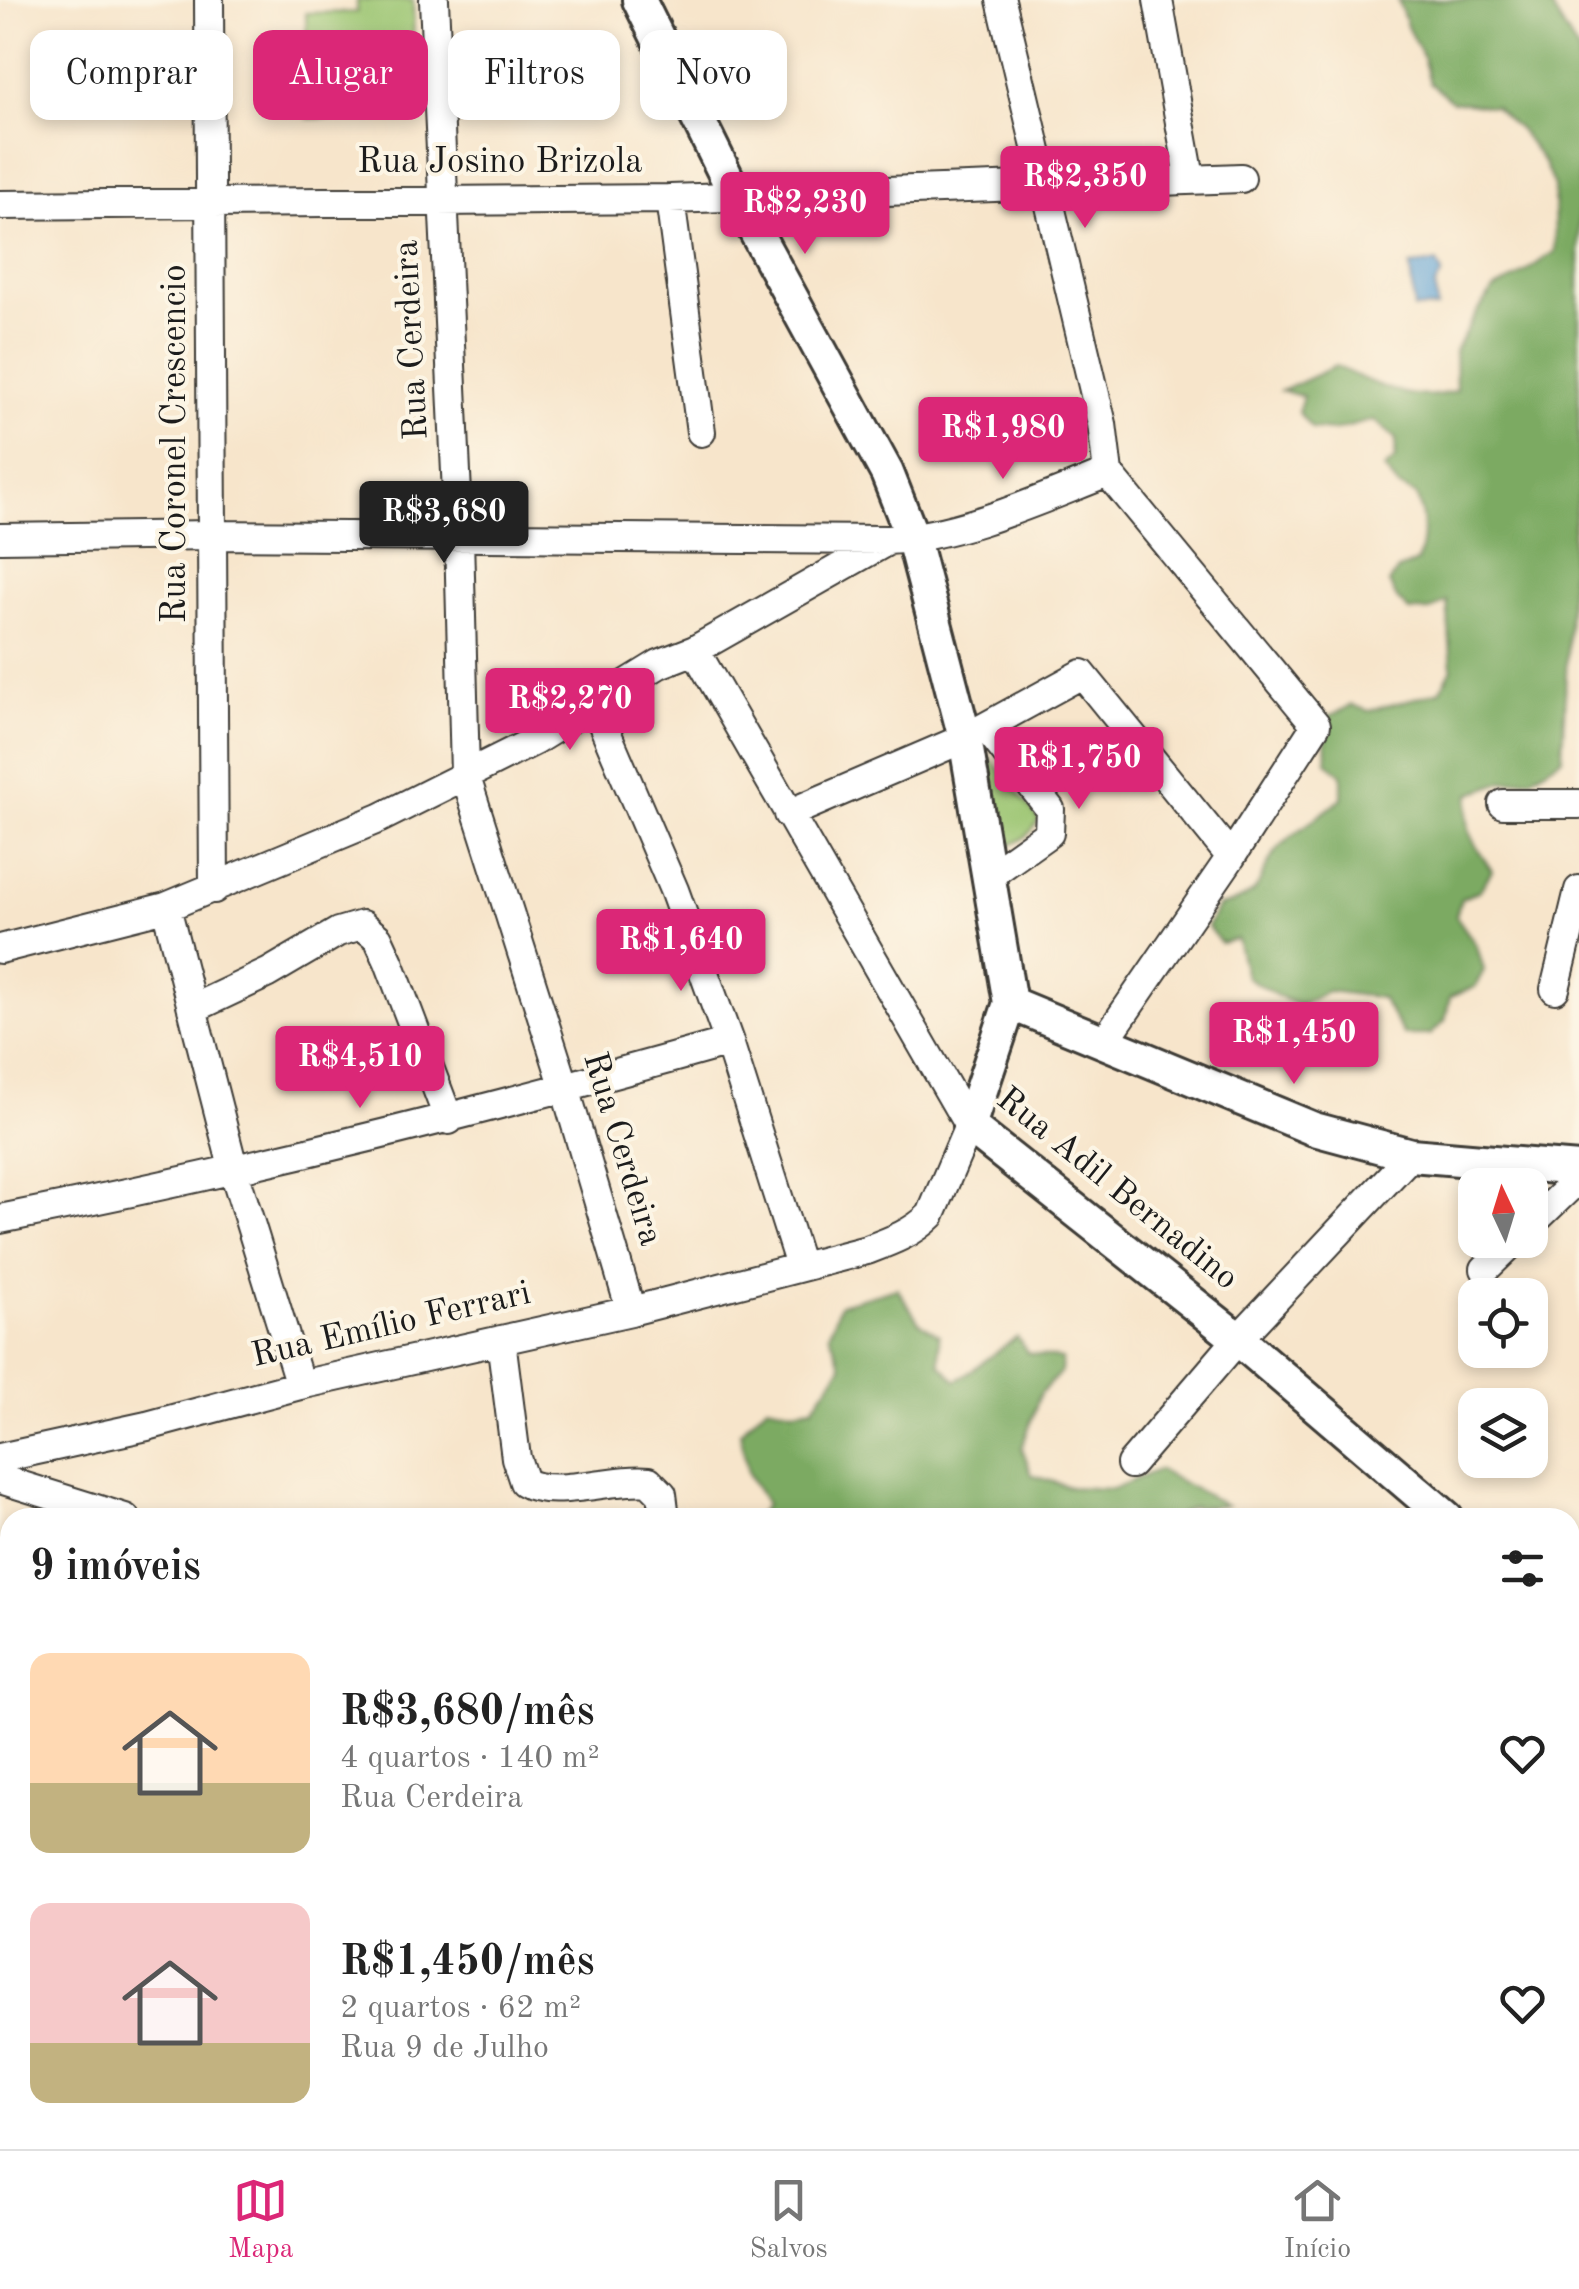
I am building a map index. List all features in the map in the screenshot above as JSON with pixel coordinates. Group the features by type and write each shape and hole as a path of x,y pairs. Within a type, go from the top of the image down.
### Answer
{"main road":[{"path":"639,0 735,194 887,473 901,540 976,733 987,877 1010,1002 969,1126"},
{"path":"1010,1002 1314,1128 1411,1155 1579,1169"},
{"name":"Rua Adil Bernadino","path":"969,1126 1238,1339 1435,1508"}],"street":[{"name":"Rua Coronel Crescencio","path":"209,0 214,889"},
{"name":"Rua Cerdeira","path":"434,0 458,537 464,774 632,1312"},
{"path":"1001,0 1102,424 1108,473 1316,725 1104,1042"},
{"path":"1158,0 1190,178"},
{"name":"Rua Josino Brizola","path":"0,205 670,199 1240,178"},
{"path":"670,199 701,432"},
{"path":"0,949 166,907 380,818 534,741 659,664 695,650 901,540 985,519 1108,473"},
{"path":"0,538 213,535 901,540"},
{"name":"Rua Adil Bernadino","path":"695,650 969,1126"},
{"path":"788,814 976,733 1082,674 1231,857"},
{"path":"595,706 674,890 729,1042 800,1266"},
{"path":"976,733 1050,809 1049,833 987,877"},
{"path":"1503,804 1579,804"},
{"path":"1555,989 1579,890"},
{"path":"166,907 234,1171 300,1385"},
{"path":"192,1009 268,973 338,932 362,925 378,938 389,962 448,1120"},
{"path":"0,1220 234,1171 448,1120 729,1042"},
{"name":"Rua Emílio Ferrari","path":"0,1458 147,1426 300,1385 632,1312 868,1250 920,1226 931,1214 969,1126"},
{"path":"1131,1464 1238,1339 1411,1155"},
{"path":"1548,1208 1579,1178"},
{"path":"1484,1269 1495,1258"},
{"path":"502,1340 516,1458 524,1482 549,1488 649,1481 662,1494 664,1508"},
{"path":"0,1478 94,1508"}],"green space":[{"path":"357,0 413,0 414,30 306,30 306,13 357,12"},
{"path":"1398,0 1547,0 1579,53 1579,487 1573,531 1562,758 1531,778 1502,782 1470,794 1471,835 1492,871 1480,890 1461,899 1456,916 1477,946 1484,970 1475,987 1450,997 1445,1021 1430,1035 1404,1035 1381,998 1327,991 1300,1006 1279,997 1246,977 1237,939 1221,943 1207,926 1219,906 1235,902 1254,890 1271,858 1286,841 1342,798 1342,774 1327,762 1325,718 1352,705 1369,711 1440,691 1452,668 1447,601 1430,611 1409,611 1389,583 1398,570 1417,562 1423,537 1417,496 1398,486 1384,469 1395,460 1396,439 1374,420 1333,431 1312,429 1298,412 1303,396 1281,391 1336,366 1380,386 1410,394 1426,396 1456,390 1455,350 1493,290 1555,251 1554,187 1544,163 1523,134 1495,107 1452,101 1430,83"},
{"path":"987,754 1039,819 1022,839 997,850"},
{"path":"897,1288 919,1322 939,1335 940,1364 957,1381 1017,1337 1028,1353 1062,1359 1061,1372 1040,1394 1022,1448 1032,1475 1070,1487 1112,1489 1158,1470 1226,1505 763,1508 766,1504 748,1473 740,1432 767,1405 794,1410 813,1407 842,1366 829,1333 840,1304"}],"water":[{"path":"1437,263 1442,274 1435,286 1437,308 1414,309 1410,266"}]}
